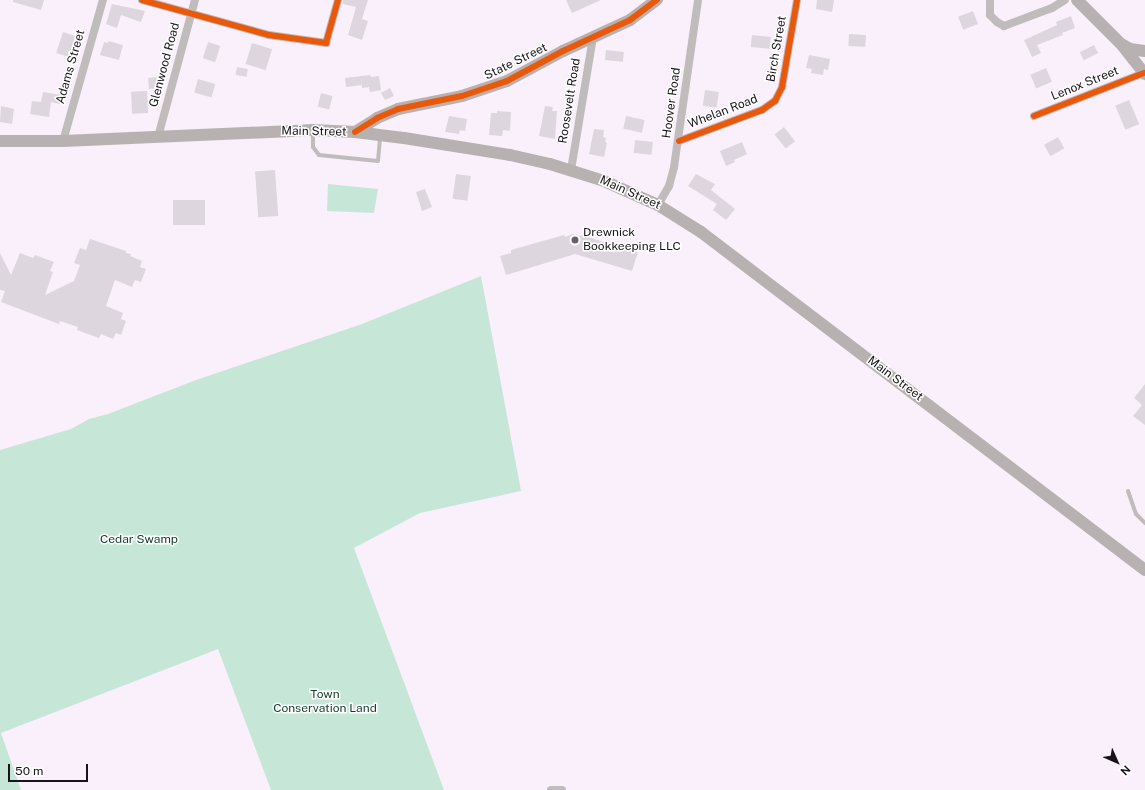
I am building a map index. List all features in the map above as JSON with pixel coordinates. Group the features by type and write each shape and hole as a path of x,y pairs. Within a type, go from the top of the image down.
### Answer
{"main road":[{"name":"State Street","path":"355,132 377,118 398,109 462,96 494,86 630,20 657,0"},
{"path":"1077,0 1122,45 1145,73"},
{"path":"1122,45 1130,49 1145,51"},
{"name":"Main Street","path":"0,141 63,141 313,130 355,132 510,155 571,170 624,189 658,205 686,222 725,250 1145,570"}],"street":[{"name":"Adams Street","path":"63,141 103,0"},
{"path":"142,0 282,38 326,43 338,0"},
{"name":"Glenwood Road","path":"158,137 195,0"},
{"name":"Hoover Road","path":"658,205 672,178 679,141 698,0"},
{"name":"Birch Street","path":"775,101 782,87 797,0"},
{"path":"990,0 990,15 1004,26 1052,8 1065,0"},
{"name":"Roosevelt Road","path":"571,170 593,37"},
{"name":"Lenox Street","path":"1034,116 1145,73"},
{"name":"Whelan Road","path":"679,141 762,110 775,101"},
{"path":"551,790 562,790"}],"lane":[{"path":"313,130 313,147 319,155 378,161 380,135"},
{"path":"1128,491 1136,514 1145,523"}],"green space":[{"path":"328,184 378,189 374,213 327,211"},
{"name":"Cedar Swamp","path":"481,276 521,491 420,513 354,548 444,790 271,790 218,649 1,733 21,790 0,790 0,450 71,429 89,419 108,414 196,380 362,324"}],"building":[{"path":"13,0 44,0 41,10 13,2"},
{"path":"343,0 368,0 362,19 368,21 362,40 348,35 356,7 343,4"},
{"path":"566,0 601,0 572,13"},
{"path":"817,0 834,0 832,12 816,9"},
{"path":"112,4 145,11 141,22 121,15 117,28 106,24"},
{"path":"973,11 978,24 963,30 958,17"},
{"path":"1071,16 1075,28 1062,33 1063,35 1037,45 1041,53 1032,57 1024,40 1057,25 1056,22"},
{"path":"63,32 75,36 69,57 56,53"},
{"path":"849,34 866,35 865,47 848,46"},
{"path":"752,35 771,37 770,49 751,47"},
{"path":"108,41 123,45 119,60 100,55 104,42 108,43"},
{"path":"208,42 220,46 215,62 203,58"},
{"path":"252,43 272,49 266,70 246,64"},
{"path":"1094,45 1098,53 1084,60 1080,52"},
{"path":"606,50 624,52 623,62 605,60"},
{"path":"809,55 830,59 828,70 824,69 823,75 811,73 812,69 806,68"},
{"path":"237,67 248,69 246,77 236,75"},
{"path":"1046,68 1052,82 1036,88 1030,75"},
{"path":"370,75 371,77 379,76 381,90 370,92 369,87 362,88 362,85 346,87 345,78"},
{"path":"159,77 160,88 149,89 148,78"},
{"path":"198,79 215,84 211,97 194,92"},
{"path":"390,88 394,96 385,100 381,93"},
{"path":"705,90 719,92 717,108 703,106"},
{"path":"147,91 148,113 132,114 131,92"},
{"path":"43,92 62,95 60,104 51,102 49,117 30,114 32,101 41,102"},
{"path":"321,93 333,96 329,109 318,107"},
{"path":"1129,100 1139,124 1125,130 1115,106"},
{"path":"1,106 14,109 12,124 0,122"},
{"path":"545,106 553,107 552,111 557,111 555,139 539,136"},
{"path":"497,111 511,112 510,131 503,130 502,136 489,135 491,113 497,113"},
{"path":"449,116 467,119 465,131 460,130 459,134 445,132"},
{"path":"626,116 645,120 642,133 623,129"},
{"path":"784,127 795,141 786,149 775,134"},
{"path":"594,129 604,130 603,137 606,138 605,142 607,143 604,157 589,154"},
{"path":"1058,137 1064,148 1050,156 1044,145"},
{"path":"635,140 653,142 652,155 634,153"},
{"path":"742,142 747,154 734,160 735,162 726,166 720,151"},
{"path":"275,170 278,216 258,217 255,171"},
{"path":"456,174 471,176 467,201 453,199"},
{"path":"696,174 715,184 711,190 735,209 726,220 713,210 717,204 688,186"},
{"path":"425,189 432,207 422,211 416,192"},
{"path":"173,200 205,200 205,225 173,225"},
{"path":"573,234 582,235 616,246 616,244 638,252 632,271 575,254 506,275 500,256 511,253 511,250 564,235 565,237"},
{"path":"90,239 126,251 126,253 131,254 130,256 142,261 140,267 146,269 141,282 135,280 132,287 115,280 106,306 123,313 121,319 126,321 121,335 116,333 113,339 101,334 99,338 77,330 78,327 60,321 59,324 1,302 5,291 0,290 0,253 11,275 20,253 33,258 35,255 54,262 50,271 53,272 45,295 74,281 80,265 74,263 80,248 86,250"},
{"path":"1145,384 1145,425 1133,416 1142,405 1134,398"}],"cycle path":[{"path":"142,0 269,35 326,43 338,0"},
{"path":"355,132 377,118 398,109 462,96 507,81 563,51 630,20 657,0"},
{"path":"679,141 762,110 775,101 782,87 797,0"},
{"path":"1034,116 1144,73"}],"place":[{"name":"Drewnick Bookkeeping LLC","path":"575,240"}],"park label":[{"name":"Town Conservation Land","path":"325,702"}]}
